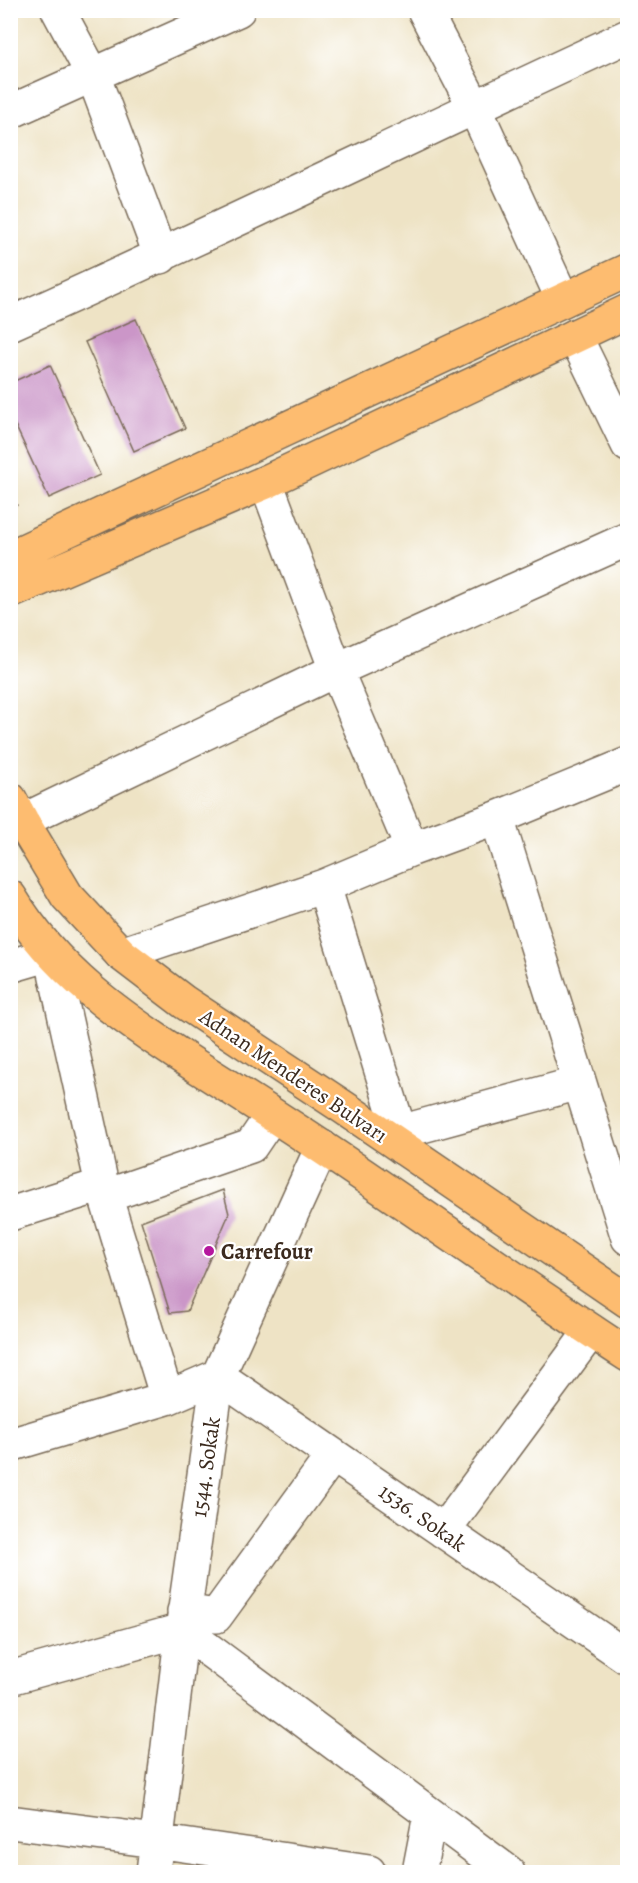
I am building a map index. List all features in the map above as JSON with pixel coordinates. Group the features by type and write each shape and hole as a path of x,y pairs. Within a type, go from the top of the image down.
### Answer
{"main road":[{"path":"10,557 627,270"},
{"path":"10,592 266,482 627,311"},
{"name":"Adnan Menderes Bulvarı","path":"16,810 67,896 121,954 184,1002 401,1140 627,1301"},
{"name":"Adnan Menderes Bulvarı","path":"10,897 51,954 102,1002 145,1033 322,1147 627,1355"}],"street":[{"path":"58,10 93,75 161,257"},
{"path":"10,112 238,10"},
{"path":"424,10 474,106 563,300"},
{"path":"10,324 161,257 474,106 627,36"},
{"path":"575,336 627,445"},
{"path":"266,482 336,670 412,849"},
{"path":"16,810 627,539"},
{"path":"121,954 324,885 412,849 498,818 627,764"},
{"path":"498,818 627,1238"},
{"path":"324,885 401,1140 579,1083"},
{"path":"10,966 51,954 104,1190 167,1398"},
{"path":"10,1214 104,1190 251,1146 272,1115"},
{"name":"1544. Sokak","path":"153,1872 183,1621 218,1376 322,1147"},
{"path":"442,1531 591,1331"},
{"path":"10,1445 167,1398 218,1376"},
{"name":"1536. Sokak","path":"218,1376 627,1658"},
{"path":"10,1678 183,1621 216,1616 333,1455"},
{"path":"183,1621 430,1815 508,1872"},
{"path":"419,1872 430,1815"},
{"path":"10,1822 369,1872"}],"building":[{"path":"136,319 185,428 134,451 85,342"},
{"path":"50,365 100,475 49,498 10,414 10,383"},
{"path":"10,491 17,505 10,508"},
{"path":"223,1190 229,1214 187,1311 170,1313 141,1221"}],"place":[{"name":"Carrefour","path":"209,1251"}]}
